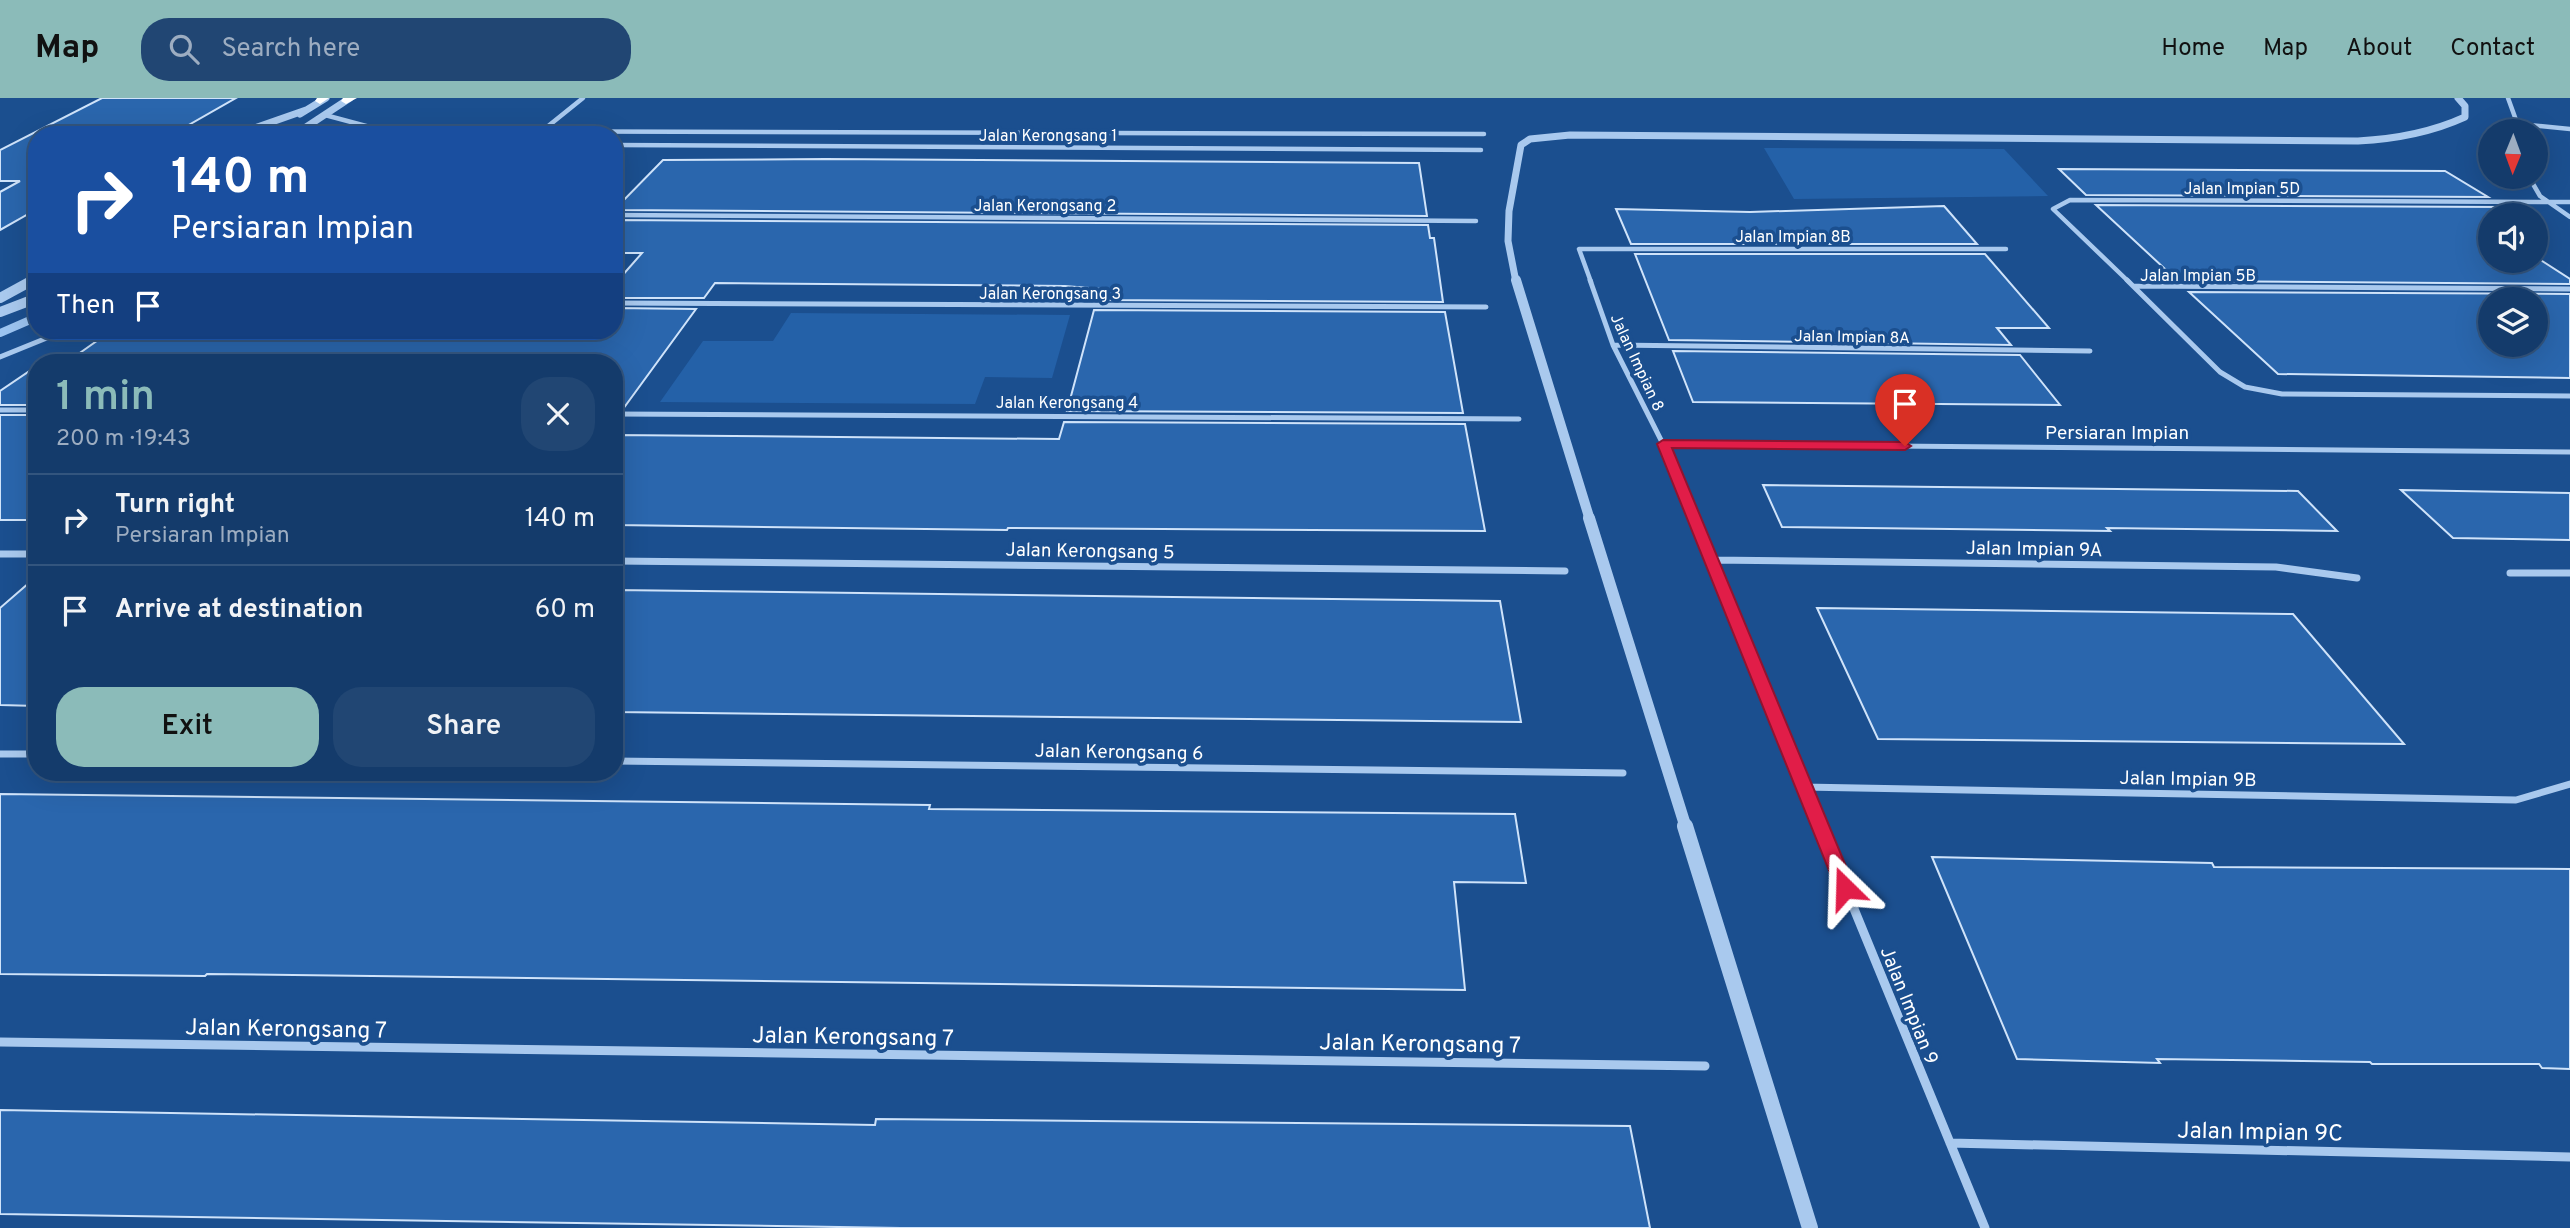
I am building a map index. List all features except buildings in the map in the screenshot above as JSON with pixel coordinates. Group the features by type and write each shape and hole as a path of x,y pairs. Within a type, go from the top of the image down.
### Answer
{"street":[{"path":"547,126 583,98"},
{"path":"1810,1228 1517,286 1508,241 1509,211 1521,145 1530,139 1570,135 2277,141 2388,139 2428,134 2465,117 2465,106 2458,98"},
{"path":"2508,98 2517,119"},
{"path":"281,126 323,99"},
{"path":"307,126 349,99"},
{"path":"261,126 306,110"},
{"path":"325,114 367,126"},
{"path":"2548,127 2570,129"},
{"path":"623,131 1484,134"},
{"name":"Jalan Kerongsang 1","path":"623,145 1481,150"},
{"path":"2534,189 2545,202 2570,217"},
{"name":"Jalan Impian 5D","path":"2133,286 2053,209 2070,200 2545,202"},
{"path":"2545,202 2570,202"},
{"name":"Jalan Kerongsang 2","path":"623,215 1476,221"},
{"name":"Jalan Impian 8B","path":"1579,249 2006,249"},
{"name":"Jalan Impian 8","path":"1579,249 1613,345 1663,444"},
{"path":"0,298 28,283"},
{"name":"Jalan Impian 5B","path":"2133,286 2570,289"},
{"name":"Jalan Impian 5B","path":"2133,286 2220,372 2245,387 2282,394 2570,396"},
{"path":"0,312 28,301"},
{"name":"Jalan Kerongsang 3","path":"623,303 1486,307"},
{"path":"0,357 42,340"},
{"name":"Jalan Impian 8A","path":"1613,345 2090,352"},
{"path":"0,410 28,410"},
{"name":"Jalan Kerongsang 4","path":"623,414 1520,419"},
{"name":"Persiaran Impian","path":"1663,444 2570,452"},
{"name":"Jalan Impian 9","path":"1663,444 1985,1228"},
{"path":"0,554 28,554"},
{"name":"Jalan Impian 9A","path":"1711,560 2276,567 2357,578"},
{"name":"Jalan Kerongsang 5","path":"623,561 1565,571"},
{"path":"2511,573 2570,573"},
{"path":"0,754 28,754"},
{"name":"Jalan Kerongsang 6","path":"623,761 1623,773"},
{"name":"Jalan Impian 9B","path":"1803,786 2516,800 2570,784"},
{"name":"Jalan Kerongsang 7","path":"0,1042 1705,1066"},
{"name":"Jalan Impian 9C","path":"1950,1143 2570,1157"}],"shaded area":[{"path":"1764,148 2004,149 2048,196 1794,199"},
{"path":"791,313 1070,315 1052,378 985,377 975,404 660,402 703,341 773,341"}],"waterway":[{"path":"0,333 28,321"}],"route":[{"path":"1845,888 1663,444 1905,446"}]}
